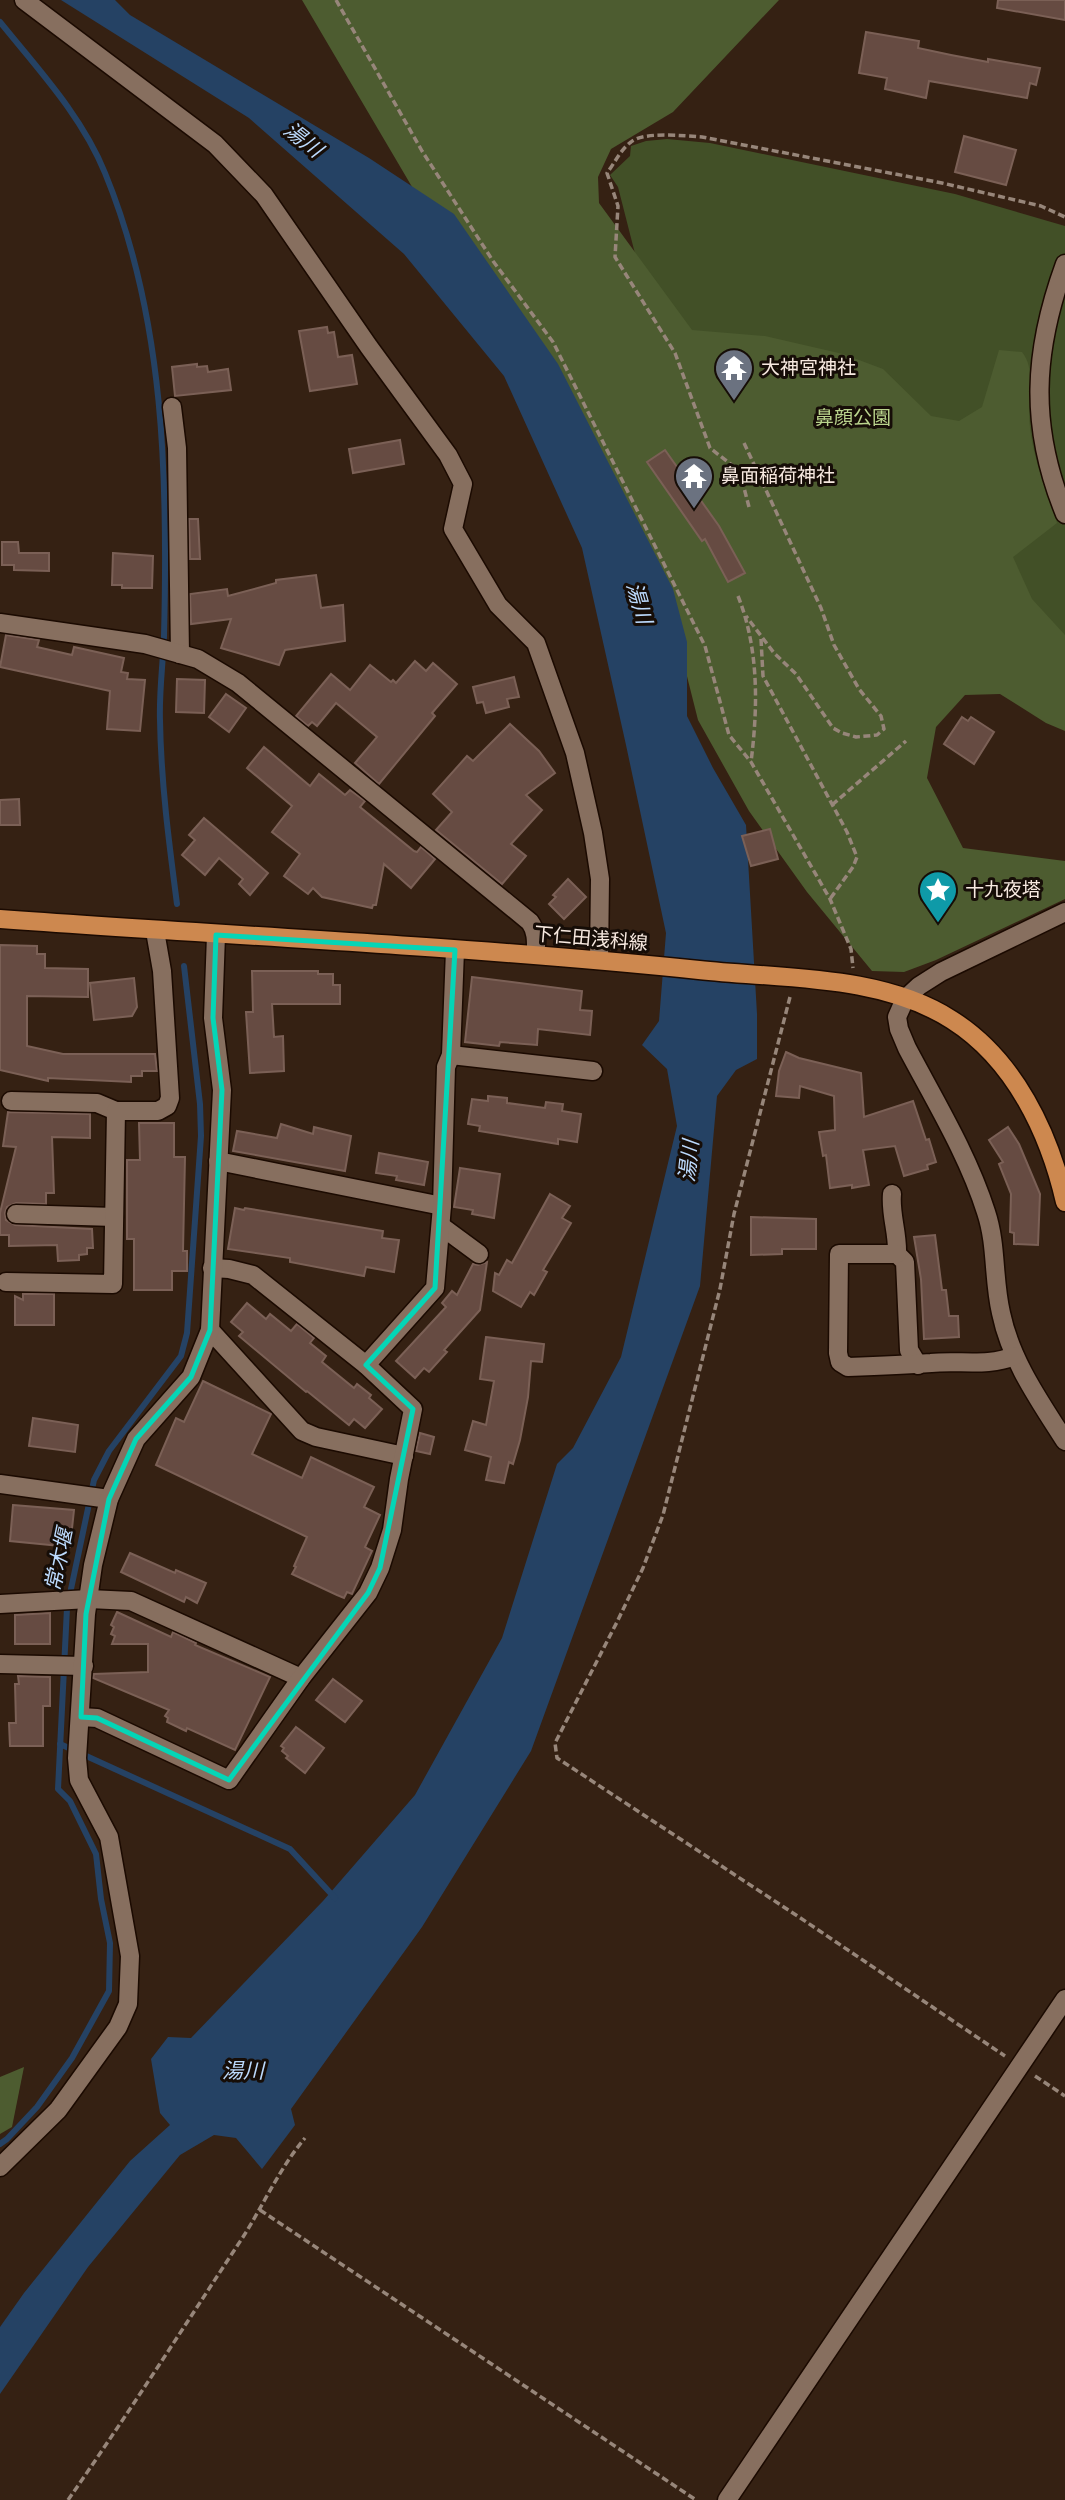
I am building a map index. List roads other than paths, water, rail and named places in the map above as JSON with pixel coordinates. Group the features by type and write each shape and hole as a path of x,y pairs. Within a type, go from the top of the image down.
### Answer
{"main road":[{"name":"下仁田浅科線","path":"0,919 209,935 536,954 849,983 905,999 953,1020 986,1048 1041,1126 1056,1165 1065,1202"}],"street":[{"path":"24,0 215,145 243,172 264,195 369,347 449,454 463,484 453,529 498,605 536,643 575,753 600,879 605,961"},
{"path":"1065,264 1045,329 1040,363 1040,412 1045,454 1065,514"},
{"path":"172,407 177,448 177,653"},
{"path":"0,623 155,647 198,659 238,683 530,922 537,939 536,954"},
{"path":"1065,912 941,972 905,999 897,1017 899,1029 972,1174 987,1214 995,1252 1000,1311 1014,1356 1065,1441"},
{"path":"11,1101 97,1103 116,1111 158,1111 167,1106 170,1098 159,931"},
{"path":"0,2166 58,2110 118,2027 128,2004 130,1956 112,1849 109,1837 79,1780 77,1758 81,1717 71,1666 93,1565 104,1498 136,1439 191,1377 210,1330 222,1090 213,1017 209,935"},
{"path":"366,1365 435,1288 442,1206 446,1067 451,1055 455,950"},
{"path":"451,1055 593,1071"},
{"path":"6,1282 113,1284 116,1111"},
{"path":"218,1161 442,1206"},
{"path":"892,1194 890,1208 898,1238 897,1254"},
{"path":"16,1214 114,1217"},
{"path":"440,1226 479,1254"},
{"path":"918,1365 909,1350 905,1262 897,1254 839,1254 838,1353 840,1362 848,1367 918,1365 930,1363 1000,1362 1014,1356"},
{"path":"81,1717 97,1717 229,1780 301,1678 368,1593 380,1568 392,1530 413,1409 366,1365 253,1275 212,1268"},
{"path":"210,1330 302,1431 316,1437 404,1456"},
{"path":"0,1483 104,1498"},
{"path":"0,1604 131,1601 301,1678"},
{"path":"0,1664 71,1666"},
{"path":"727,2500 1065,1999"}],"water":[{"name":"湯川","path":"61,0 115,0 130,15 369,158 454,214 558,364 673,589 687,642 687,716 746,825 757,1014 757,1059 736,1070 717,1096 700,1286 531,1751 422,1927 291,2109 295,2125 262,2169 236,2138 214,2135 180,2155 88,2267 0,2394 0,2327 130,2161 170,2125 160,2113 151,2059 168,2037 191,2038 323,1901 415,1795 502,1638 557,1464 573,1448 621,1357 677,1126 667,1069 642,1045 659,1021 666,933 582,548 504,376 404,254 249,118"}],"waterway":[{"path":"0,22 72,113 95,152 125,228 140,285 151,343 163,459 165,577 161,743 177,904"},
{"name":"常木堰","path":"0,2144 37,2107 72,2058 109,1991 110,1943 96,1854 70,1801 58,1789 67,1608 94,1480 109,1451 181,1356 187,1333 201,1136 200,1104 184,966"},
{"path":"60,1744 290,1849 335,1898"}],"place":[{"name":"大神宮神社","path":"734,402"},
{"name":"鼻面稲荷神社","path":"694,510"},
{"name":"十九夜塔","path":"938,924"}],"park label":[{"name":"鼻顔公園","path":"853,418"}]}
